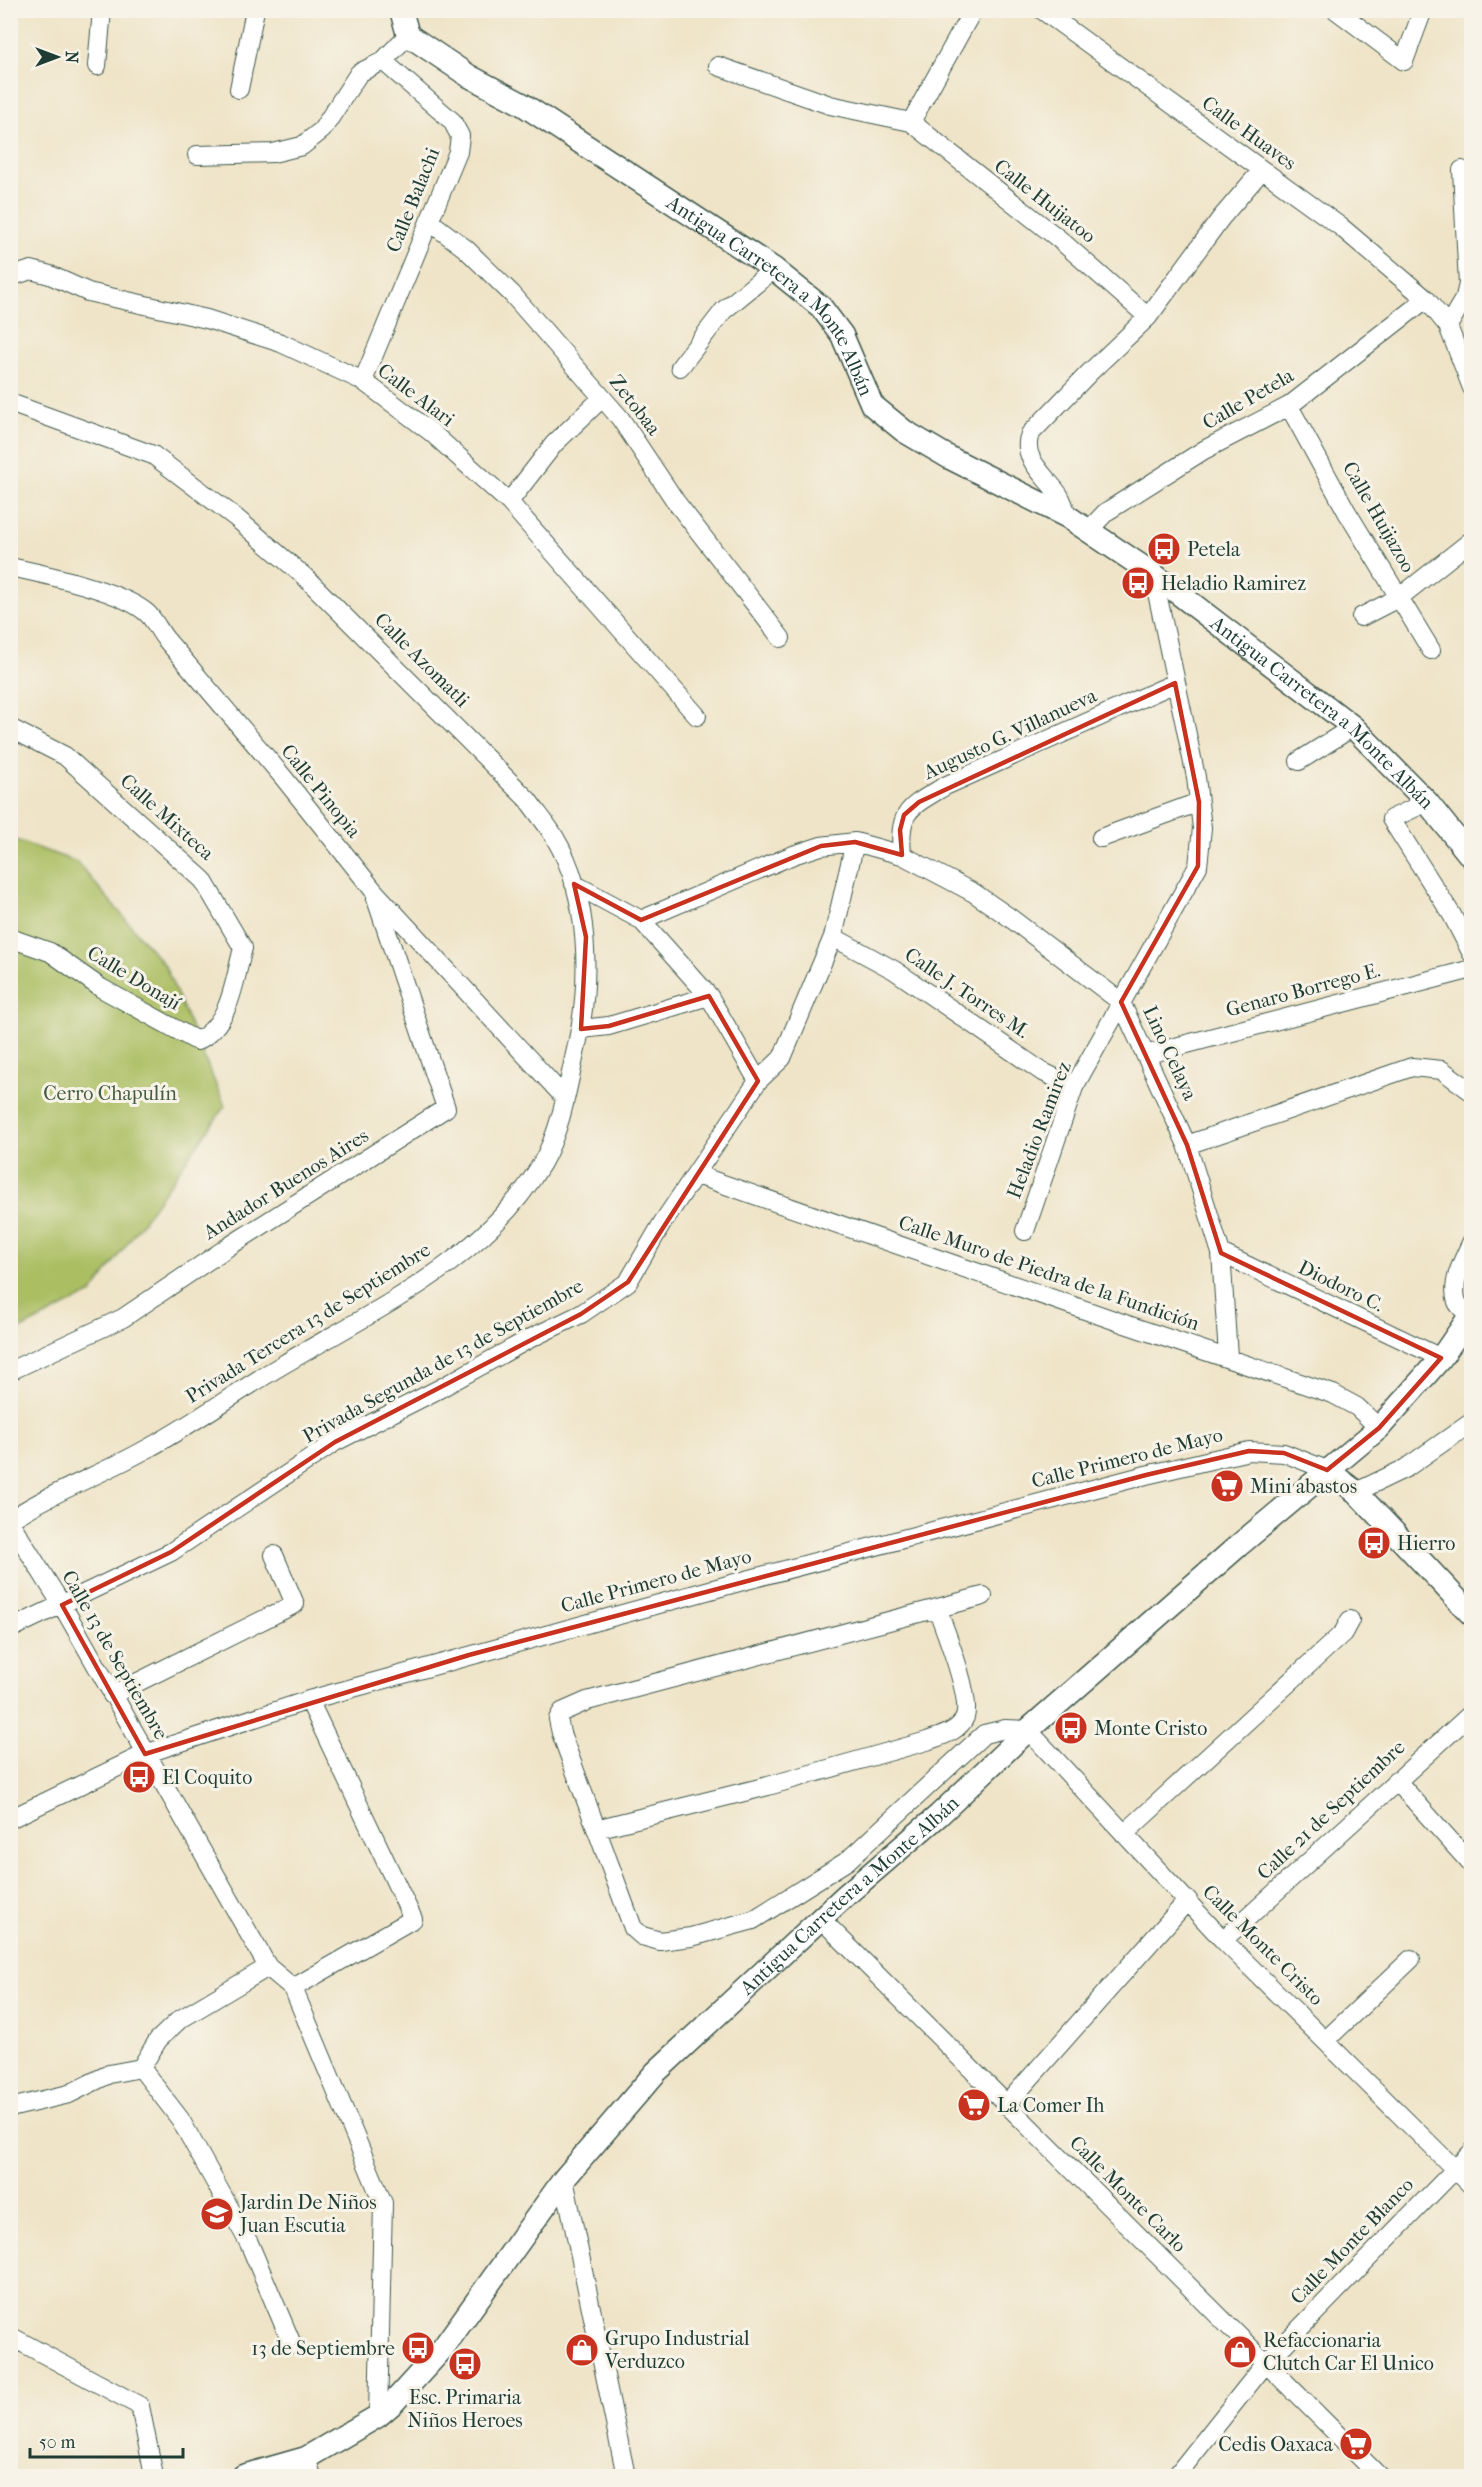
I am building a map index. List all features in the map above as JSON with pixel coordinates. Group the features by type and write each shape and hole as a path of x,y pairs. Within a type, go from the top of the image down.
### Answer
{"street":[{"path":"96,66 102,10"},
{"path":"238,89 255,10"},
{"path":"197,155 273,153 302,146 322,130 359,73 383,61 408,35 400,10"},
{"path":"911,122 973,10"},
{"name":"Calle Huaves","path":"1042,10 1341,227 1426,299 1448,326 1472,388"},
{"path":"1336,10 1404,61 1423,10"},
{"name":"Antigua Carretera a Monte Albán","path":"408,35 469,76 522,104 774,269 821,308 842,335 872,405 904,431 950,458 1068,517 1153,574 1353,727 1427,802 1472,858"},
{"name":"Calle Balachi","path":"363,381 458,152 460,136 452,122 383,61"},
{"name":"Calle Huijatoo","path":"718,66 830,105 911,122 1059,238 1148,317"},
{"path":"1068,517 1060,496 1030,458 1026,443 1030,434 1148,317 1221,218 1262,170"},
{"path":"1448,326 1465,297 1468,284 1462,170"},
{"name":"Zetobaa","path":"429,221 466,249 512,294 620,418 676,502 781,638"},
{"path":"680,367 724,310 774,269"},
{"name":"Calle Alari","path":"10,278 31,270 50,275 88,292 207,320 281,343 363,381 431,432 509,502 697,716"},
{"name":"Calle Petela","path":"1088,531 1106,512 1194,456 1289,406 1426,299"},
{"path":"509,502 554,444 602,399"},
{"name":"Calle Azomatli","path":"10,403 153,455 252,532 322,594 528,800 556,839 574,884 586,937 581,1029 565,1098"},
{"name":"Calle Huijazoo","path":"1289,406 1347,512 1431,650"},
{"path":"1362,617 1400,597 1472,540"},
{"name":"Calle Pinopia","path":"10,567 70,580 123,600 148,613 164,637 283,777 374,891 421,945 565,1098"},
{"name":"Heladio Ramirez","path":"1025,1231 1074,1087 1198,866 1202,828 1199,802 1184,714 1175,683 1153,574"},
{"name":"Augusto G. Villanueva","path":"902,855 900,830 904,815 919,802 945,786 1175,683"},
{"path":"1299,761 1353,727"},
{"name":"Calle Mixteca","path":"10,728 65,756 203,880 243,948 226,1012"},
{"path":"1101,838 1199,802"},
{"path":"1427,802 1391,819 1452,915 1472,954"},
{"path":"641,920 793,855 821,846 855,842 833,937"},
{"name":"Lino Celaya","path":"855,842 902,855 974,893 1121,1002 1187,1145 1221,1253 1228,1356"},
{"path":"574,884 641,920 709,996 758,1081"},
{"name":"Andador Buenos Aires","path":"10,1371 123,1318 228,1246 446,1108 374,891"},
{"name":"Privada Segunda de 13 de Septiembre","path":"10,1629 171,1552 335,1442 590,1308 628,1282 663,1222 697,1175 758,1081 782,1058 833,937"},
{"name":"Calle J. Torres M.","path":"833,937 894,970 1041,1071 1074,1087"},
{"name":"Calle Donají","path":"10,938 50,952 101,988 197,1041 212,1034 226,1012"},
{"path":"396,959 421,945"},
{"name":"Genaro Borrego E.","path":"1145,1055 1472,969"},
{"path":"581,1029 609,1026 709,996"},
{"path":"1187,1145 1412,1067 1442,1070 1472,1092"},
{"name":"Privada Tercera 13 de Septiembre","path":"10,1521 146,1450 283,1364 388,1305 465,1251 519,1196 542,1162 565,1098"},
{"name":"Calle Muro de Piedra de la Fundición","path":"697,1175 1094,1314 1228,1356 1333,1394 1357,1407 1379,1428"},
{"path":"1471,1315 1458,1303 1455,1287 1462,1261 1472,1241"},
{"name":"Diodoro C.","path":"1221,1253 1441,1358"},
{"name":"Antigua Carretera a Monte Albán","path":"243,2476 309,2467 378,2416 443,2348 564,2180 656,2072 820,1918 939,1815 1028,1730 1327,1470 1379,1428 1441,1358 1471,1315"},
{"path":"1356,1492 1406,1468 1472,1422"},
{"name":"Calle Primero de Mayo","path":"10,1819 145,1754 309,1701 740,1582 1146,1475 1249,1451 1284,1453 1327,1470"},
{"path":"1327,1470 1356,1492 1472,1615"},
{"name":"Calle 13 de Septiembre","path":"10,1521 62,1605 268,1967 293,1988"},
{"path":"112,1695 295,1604 274,1556"},
{"path":"982,1596 587,1701 562,1712 558,1719 561,1733 633,1928 642,1936 660,1941 692,1937 753,1920 847,1862 984,1734 1005,1729 1028,1730"},
{"path":"596,1829 757,1789 891,1751 945,1735 959,1726 966,1715 965,1697 937,1608"},
{"path":"1124,1834 1346,1626"},
{"path":"309,1701 413,1919 293,1988 383,2203 378,2416"},
{"name":"Calle 21 de Septiembre","path":"1223,1940 1472,1713"},
{"name":"Calle Monte Cristo","path":"1028,1730 1223,1940 1326,2040 1421,2139 1472,2186"},
{"path":"1396,1780 1472,1865"},
{"path":"1005,2105 1188,1900"},
{"name":"Calle Monte Carlo","path":"820,1918 1379,2476"},
{"path":"1326,2040 1410,1959"},
{"path":"10,2108 69,2094 109,2074 141,2068 158,2040 179,2020 268,1967"},
{"path":"141,2068 180,2119 249,2242 292,2344"},
{"name":"Calle Monte Blanco","path":"1176,2476 1266,2363 1472,2152"},
{"path":"564,2180 626,2476"},
{"path":"10,2336 140,2406 154,2476"}],"highlighted area":[{"path":"1175,683 1199,802 1198,866 1121,1002 1187,1145 1221,1253 1441,1358 1379,1428 1327,1470 1284,1453 1249,1451 1146,1475 469,1655 145,1754 62,1605 171,1552 335,1442 581,1314 628,1282 758,1081 709,996 609,1026 581,1029 586,937 574,884 641,920 821,846 855,842 902,855 900,830 904,815 919,802"}],"green space":[{"name":"Cerro Chapulín","path":"10,838 77,862 165,966 225,1106 92,1293 11,1334"}],"place":[{"name":"Petela","path":"1164,549"},
{"name":"Heladio Ramirez","path":"1138,583"},
{"name":"Mini abastos","path":"1227,1486"},
{"name":"Hierro","path":"1374,1543"},
{"name":"Monte Cristo","path":"1071,1728"},
{"name":"El Coquito","path":"139,1777"},
{"name":"La Comer Ih","path":"974,2105"},
{"name":"Jardin De Niños Juan Escutia","path":"217,2214"},
{"name":"13 de Septiembre","path":"418,2348"},
{"name":"Grupo Industrial Verduzco","path":"582,2350"},
{"name":"Refaccionaria Clutch Car El Unico","path":"1240,2352"},
{"name":"Esc. Primaria Niños Heroes","path":"465,2364"},
{"name":"Cedis Oaxaca","path":"1356,2444"}]}
